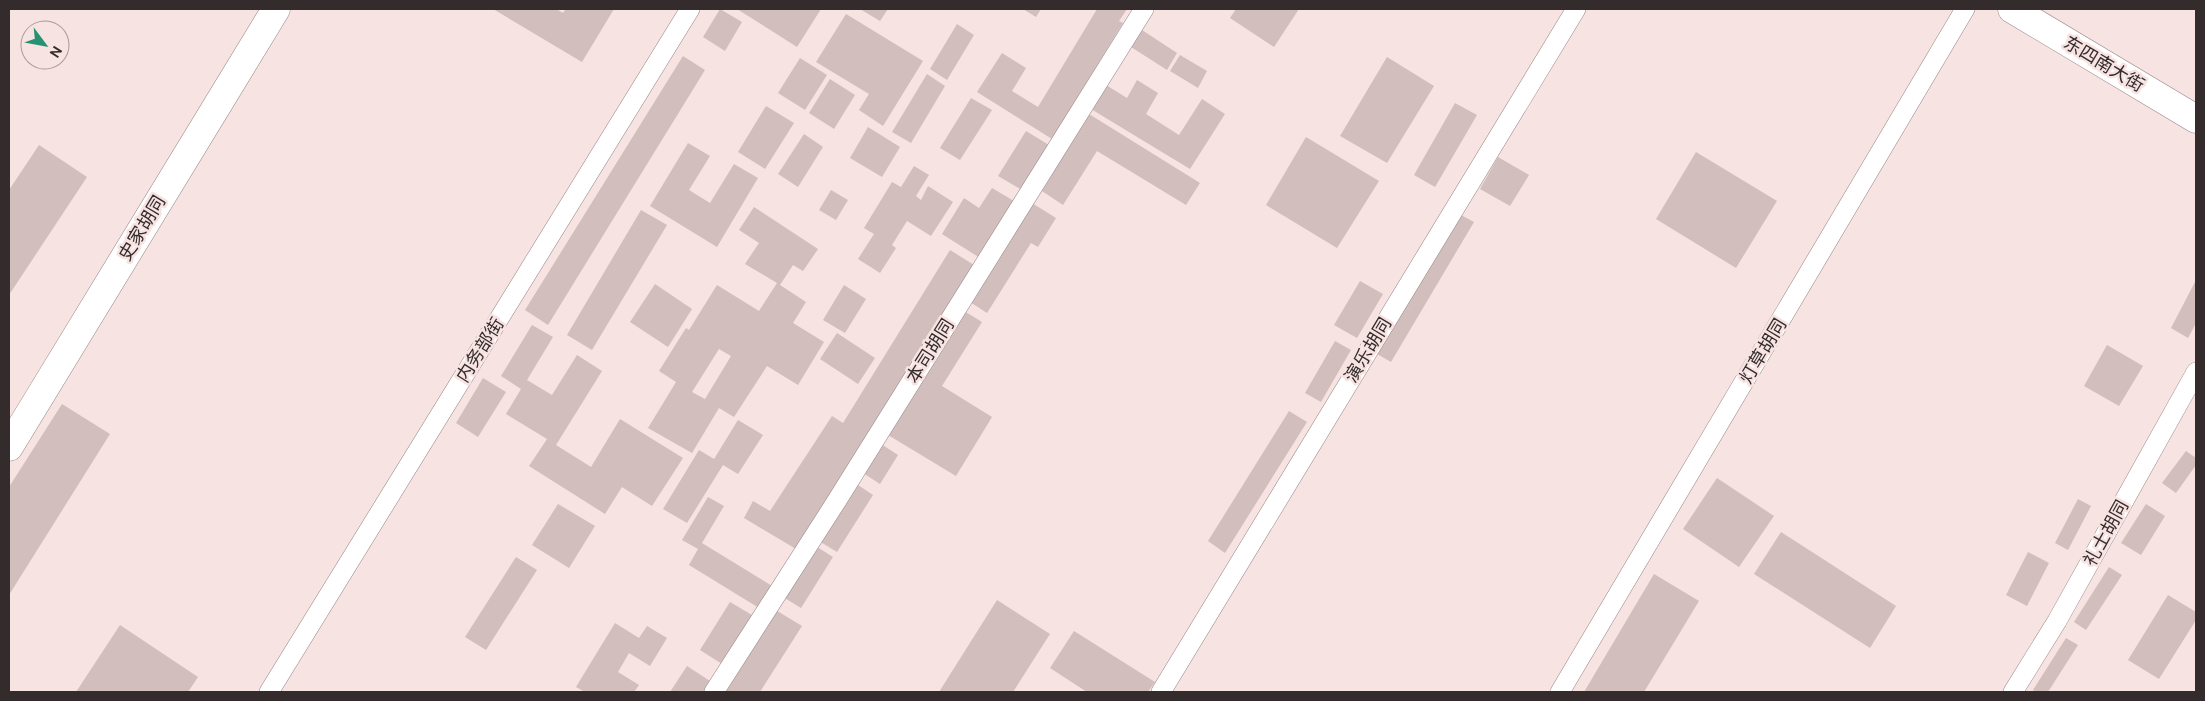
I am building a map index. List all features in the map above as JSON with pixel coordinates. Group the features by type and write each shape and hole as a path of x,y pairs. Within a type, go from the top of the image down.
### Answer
{"street":[{"name":"史家胡同","path":"9,448 276,9"},
{"name":"东四南大街","path":"2019,11 2196,119"}],"lane":[{"name":"内务部街","path":"270,692 690,9"},
{"name":"本司胡同","path":"714,692 841,494 1144,9"},
{"name":"演乐胡同","path":"1161,692 1576,9"},
{"name":"灯草胡同","path":"1560,692 1965,9"},
{"name":"礼士胡同","path":"2013,692 2057,621 2196,372"}],"building":[{"path":"493,9 556,9 563,13 565,10 563,9 614,9 582,62"},
{"path":"720,9 742,22 725,51 703,37"},
{"path":"737,9 821,9 797,47"},
{"path":"860,9 888,9 880,21"},
{"path":"1023,9 1041,9 1036,17"},
{"path":"1097,9 1127,9 1119,21 1123,23 1052,139 977,92 1002,53 1026,68 1012,91 1038,107"},
{"path":"1236,9 1299,9 1274,47 1230,18"},
{"path":"846,14 923,61 883,126 859,110 869,94 816,62"},
{"path":"957,24 974,35 947,80 930,69"},
{"path":"1142,30 1177,53 1167,70 1131,47"},
{"path":"1180,55 1207,71 1198,88 1170,71"},
{"path":"683,56 705,70 548,325 525,310"},
{"path":"1387,57 1434,86 1387,163 1340,136"},
{"path":"800,58 827,75 805,110 778,93"},
{"path":"927,74 945,86 911,143 892,132"},
{"path":"830,79 855,95 834,129 809,113"},
{"path":"1137,80 1158,93 1146,114 1179,135 1202,99 1225,114 1190,169 1091,109 1106,85 1127,98"},
{"path":"971,98 992,110 960,160 940,148"},
{"path":"1455,103 1477,115 1435,187 1414,175"},
{"path":"766,106 794,123 765,169 738,152"},
{"path":"1089,114 1200,183 1186,205 1097,151 1063,205 1042,191"},
{"path":"868,127 900,147 882,177 850,158"},
{"path":"1026,131 1049,145 1022,190 998,176"},
{"path":"804,134 823,147 798,187 778,174"},
{"path":"1306,137 1379,181 1337,248 1266,205"},
{"path":"688,143 710,156 689,190 710,203 734,164 758,178 717,247 650,206"},
{"path":"39,145 87,177 9,295 9,190"},
{"path":"1696,152 1777,201 1736,268 1656,219"},
{"path":"1498,157 1529,175 1510,206 1480,189"},
{"path":"914,166 929,175 916,196 921,200 928,186 953,202 931,236 907,221 892,245 896,248 880,273 858,259 874,234 864,228 892,182 901,187"},
{"path":"992,188 1014,201 980,258 942,234 964,198 979,208"},
{"path":"831,190 848,200 836,220 819,210"},
{"path":"1032,203 1056,218 1038,247 1031,243 987,313 970,302"},
{"path":"754,207 818,249 803,271 793,265 780,285 806,302 793,323 824,342 798,385 767,366 734,417 719,408 692,453 648,428 676,382 659,371 686,328 689,330 717,285 759,311 777,283 745,264 759,243 739,230","holes":["719,349 731,356 705,399 692,392"]},
{"path":"641,210 667,225 592,350 567,335"},
{"path":"1461,215 1474,222 1391,362 1377,354"},
{"path":"950,250 974,265 796,549 744,518 753,501 770,511 832,416 843,423"},
{"path":"2196,280 2196,323 2188,338 2171,328"},
{"path":"1360,281 1383,294 1357,338 1334,325"},
{"path":"655,284 692,309 668,347 630,322"},
{"path":"844,285 866,299 845,333 823,320"},
{"path":"964,311 982,322 942,386 992,417 956,476 888,435"},
{"path":"532,325 553,337 527,380 552,395 577,355 602,371 556,445 591,467 620,419 683,458 652,506 622,487 605,514 529,466 547,439 506,414 521,389 501,376"},
{"path":"837,333 875,358 858,384 820,359"},
{"path":"1335,341 1351,350 1321,402 1305,393"},
{"path":"2107,345 2143,366 2119,406 2084,386"},
{"path":"483,378 506,392 478,437 456,423"},
{"path":"62,404 110,434 9,595 9,487"},
{"path":"1289,411 1307,422 1225,553 1208,541"},
{"path":"738,420 763,435 738,474 723,465 687,523 663,509 699,450 714,459"},
{"path":"881,444 898,455 880,484 863,473"},
{"path":"2186,451 2196,458 2196,465 2176,493 2162,483"},
{"path":"1717,478 1774,516 1739,567 1683,529"},
{"path":"855,483 873,495 837,552 819,541"},
{"path":"708,497 724,506 702,543 772,586 759,608 689,565 698,549 682,540"},
{"path":"2078,499 2091,506 2068,550 2055,543"},
{"path":"558,504 595,526 569,568 532,545"},
{"path":"2146,504 2165,516 2141,555 2121,543"},
{"path":"1781,532 1896,606 1870,648 1754,574"},
{"path":"814,545 833,557 801,608 783,597"},
{"path":"2028,552 2049,563 2027,606 2006,595"},
{"path":"516,557 537,570 486,650 465,637"},
{"path":"2109,567 2122,575 2086,630 2074,622"},
{"path":"1654,574 1699,601 1644,692 1584,692"},
{"path":"2168,595 2196,612 2196,620 2159,679 2128,660"},
{"path":"997,600 1050,634 1013,692 939,692"},
{"path":"730,602 752,615 722,664 700,650"},
{"path":"774,609 802,626 760,692 721,692"},
{"path":"615,623 639,638 647,626 667,638 650,666 629,653 618,672 639,685 634,692 585,692 576,687"},
{"path":"120,625 198,677 188,692 76,692"},
{"path":"1074,631 1155,682 1148,692 1087,692 1050,668"},
{"path":"2066,638 2078,645 2048,692 2036,692 2033,690"},
{"path":"687,666 710,681 703,692 670,692"}]}
